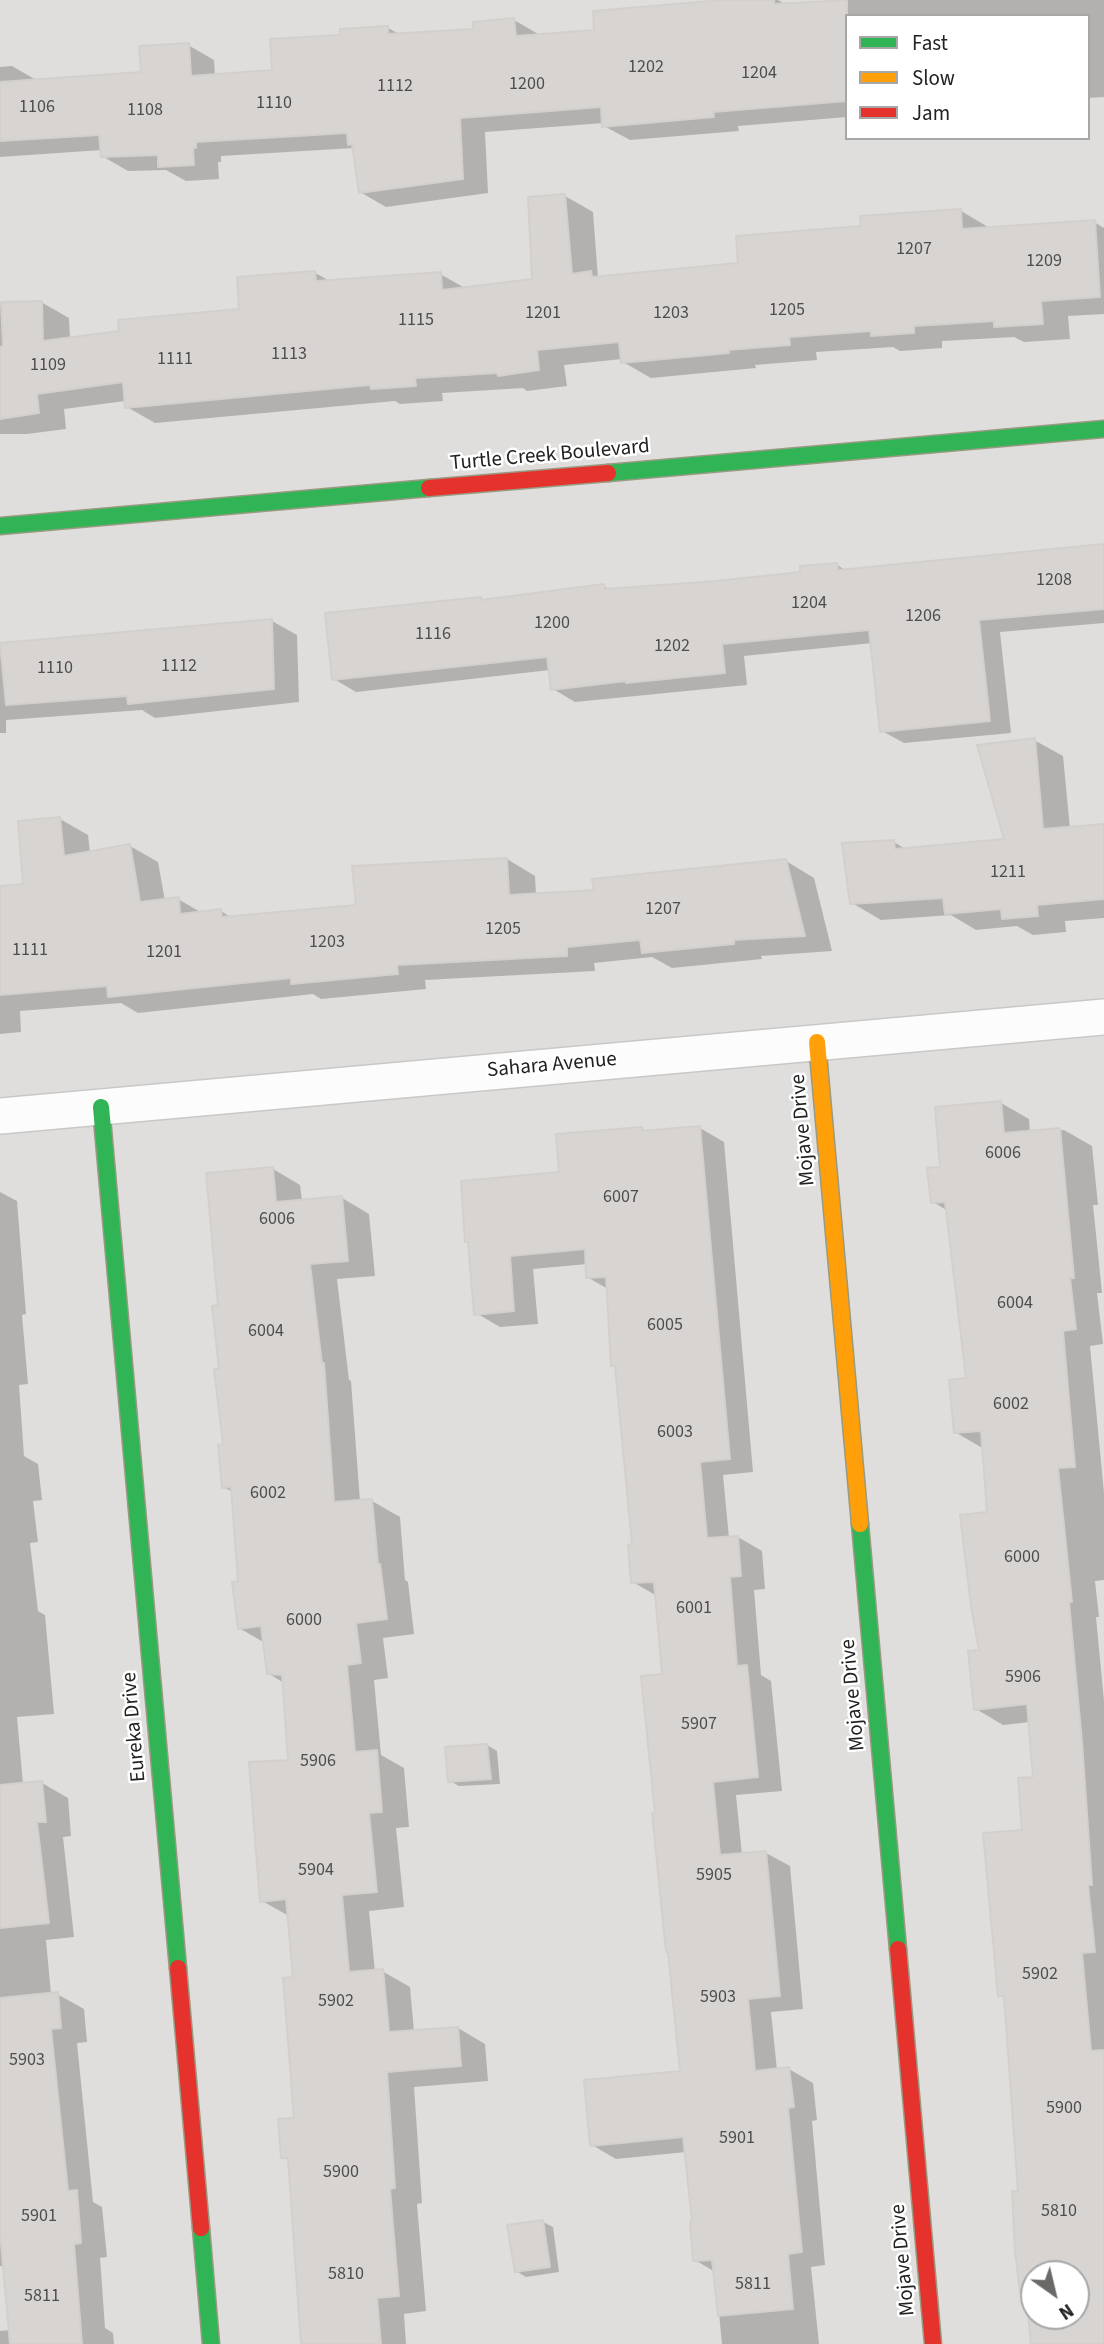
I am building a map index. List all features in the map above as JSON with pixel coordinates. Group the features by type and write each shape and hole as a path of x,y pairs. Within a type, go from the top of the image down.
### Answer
{"street":[{"name":"Turtle Creek Boulevard","path":"0,526 1104,429"},
{"name":"Sahara Avenue","path":"0,1116 1104,1017"},
{"name":"Mojave Drive","path":"817,1042 933,2344"},
{"name":"Eureka Drive","path":"102,1107 211,2344"}],"shaded area":[{"path":"0,0 1104,0 1104,2344 0,2344"}],"building":[{"path":"723,0 774,0 774,4 847,0 845,101 713,112 714,117 602,127 601,107 460,118 463,179 359,193 352,144 348,145 347,133 196,142 196,148 193,148 194,165 158,167 158,155 101,157 99,135 0,141 0,82 141,72 139,46 189,43 191,76 272,70 270,39 340,35 340,29 388,26 388,34 473,29 473,22 514,18 516,36 594,30 593,11"},
{"path":"565,194 572,274 591,271 592,277 738,263 736,236 861,226 860,216 961,209 962,229 1095,220 1100,297 1041,301 1043,324 994,327 994,321 914,326 914,333 871,336 871,331 789,337 790,345 621,363 619,342 537,350 539,370 498,376 497,373 415,378 416,386 371,389 370,385 125,408 123,382 37,394 39,413 0,419 0,347 3,346 1,302 42,301 43,341 119,331 118,320 239,309 237,277 315,271 316,281 441,272 442,290 532,279 528,197"},
{"path":"1104,544 1104,609 979,620 990,721 880,732 869,630 722,644 725,673 551,690 547,657 332,680 325,613 481,597 481,600 604,584 605,589 716,581 800,572 800,566 837,563 838,570"},
{"path":"272,619 274,689 128,704 127,696 6,705 0,643"},
{"path":"1035,738 1043,829 1104,824 1104,899 1037,905 1038,916 1002,919 1001,909 945,914 943,898 850,904 842,843 894,840 895,849 1004,839 977,745"},
{"path":"60,817 64,856 130,844 140,902 179,897 180,914 221,909 222,917 356,905 352,866 507,858 509,895 594,890 592,879 786,859 805,936 734,940 734,944 642,953 640,940 567,947 567,956 397,965 398,974 291,984 291,978 108,997 107,986 0,995 0,886 23,884 18,821"},
{"path":"1001,1101 1004,1133 1060,1128 1076,1329 1063,1331 1075,1467 1058,1468 1072,1602 1069,1602 1092,1885 1088,1885 1095,1952 1082,1953 1091,2051 1104,2050 1104,2344 1031,2344 1030,2330 1090,2330 1090,2260 1020,2260 1020,2292 1012,2191 1018,2191 1004,1996 998,1996 983,1833 1022,1830 1018,1778 1033,1777 1027,1704 974,1710 968,1651 979,1650 960,1515 987,1512 981,1431 954,1433 949,1380 966,1378 945,1202 931,1203 927,1168 940,1167 935,1107"},
{"path":"700,1126 730,1459 700,1462 707,1538 738,1536 741,1576 730,1577 737,1666 747,1665 758,1777 713,1782 720,1855 766,1851 780,1996 748,1999 755,2071 789,2067 794,2107 788,2108 802,2252 788,2254 793,2309 718,2316 712,2260 693,2261 692,2221 683,2137 590,2146 584,2080 680,2071 652,1813 655,1813 641,1676 662,1674 654,1582 631,1583 628,1545 632,1544 615,1366 611,1366 606,1277 586,1278 585,1249 510,1256 514,1311 474,1315 461,1181 559,1172 556,1134 642,1127 642,1131"},
{"path":"273,1167 276,1202 342,1196 348,1261 310,1264 322,1364 324,1363 334,1502 372,1499 378,1564 387,1619 356,1623 361,1663 347,1665 355,1752 377,1750 382,1812 369,1813 377,1892 342,1895 349,1972 383,1969 389,2032 458,2027 461,2066 387,2072 395,2188 390,2189 399,2296 377,2298 381,2344 301,2344 288,2158 281,2158 278,2119 294,2118 283,1978 293,1977 286,1899 260,1902 249,1762 288,1760 282,1675 267,1674 261,1626 238,1629 232,1582 238,1581 231,1487 222,1488 218,1445 223,1444 214,1369 219,1369 212,1306 218,1305 206,1173"},
{"path":"487,1744 491,1779 448,1782 445,1747"},
{"path":"42,1781 46,1822 37,1822 49,1923 0,1928 0,1785"},
{"path":"58,1992 61,2028 51,2029 68,2191 77,2190 81,2243 74,2244 82,2344 10,2344 0,2232 0,1998"},
{"path":"543,2220 550,2267 515,2272 507,2225"}],"traffic: fast":[{"path":"608,473 1104,429"},
{"path":"0,526 429,488"},
{"path":"101,1107 178,1968"},
{"path":"860,1524 898,1949"},
{"path":"201,2228 211,2344"}],"traffic: slow":[{"path":"817,1042 860,1524"}],"traffic: jam":[{"path":"429,488 608,473"},
{"path":"898,1949 933,2344"},
{"path":"178,1968 201,2228"}]}
